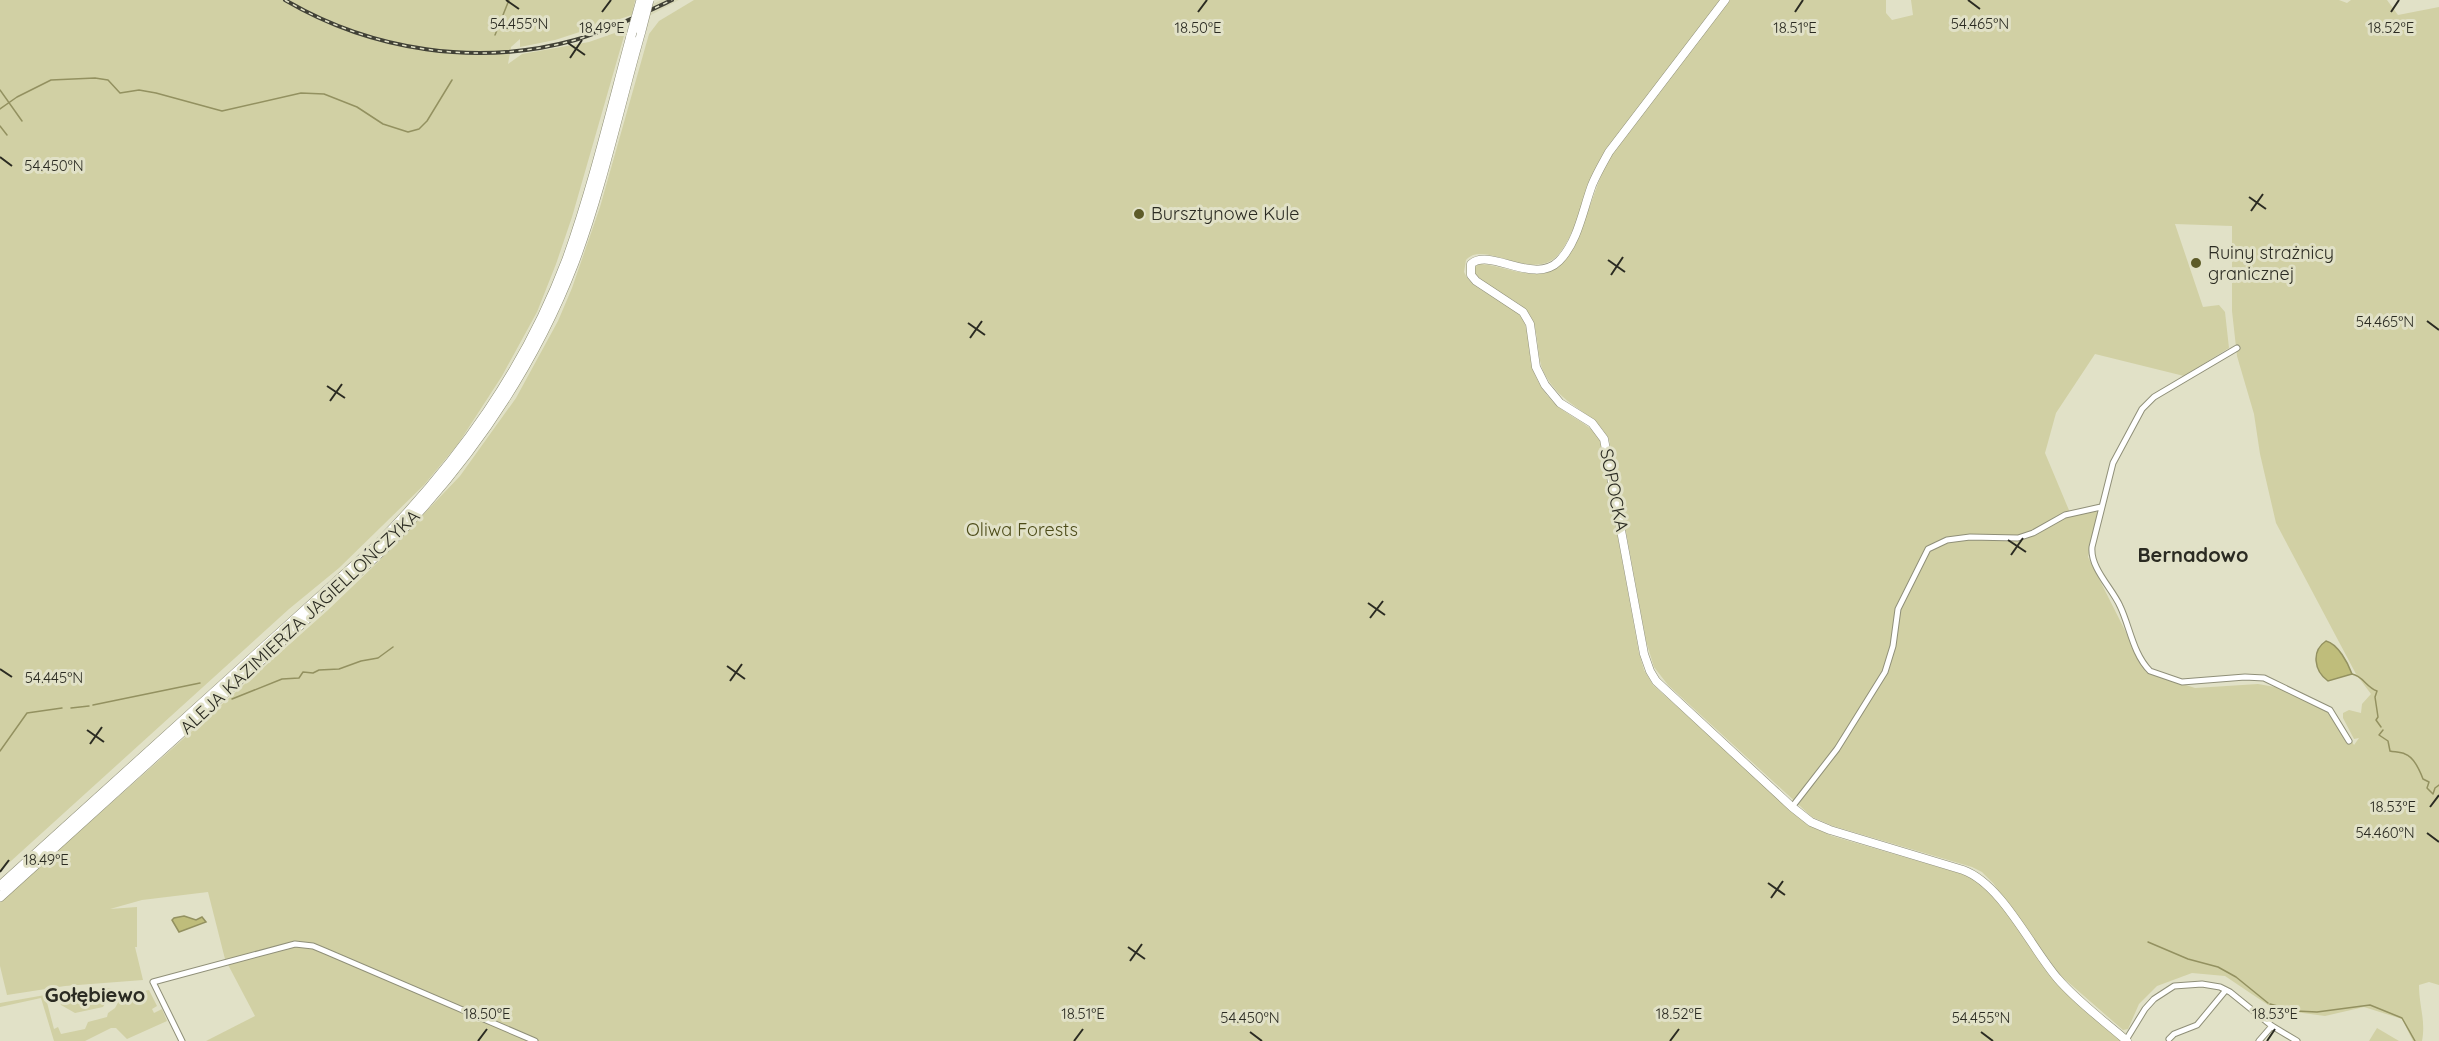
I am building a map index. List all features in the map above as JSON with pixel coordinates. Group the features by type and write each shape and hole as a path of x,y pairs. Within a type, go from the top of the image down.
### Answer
{"highway":[{"name":"ALEJA KAZIMIERZA JAGIELLOŃCZYKA","path":"0,886 378,544 423,497 469,441 517,366 558,281 586,198 641,0"},
{"name":"ALEJA KAZIMIERZA JAGIELLOŃCZYKA","path":"0,897 385,548 442,487 478,441 528,361 565,285 594,200 649,0"}],"main road":[{"name":"SOPOCKA","path":"1725,0 1610,152 1595,178 1572,240 1559,261 1550,267 1534,270 1480,259 1473,262 1470,271 1476,281 1523,312 1530,324 1536,367 1545,385 1560,403 1592,423 1604,438 1644,654 1652,675 1666,692 1792,807 1821,827 1964,870 1982,879 2001,901 2057,978 2126,1041"}],"street":[{"path":"2238,348 2154,397 2142,409 2113,463 2092,547 2093,560 2120,605 2129,634 2148,669 2182,682 2245,677 2264,678 2330,710 2349,741"},
{"path":"1792,807 1837,749 1885,672 1891,657 1898,609 1928,549 1947,540 1970,537 2018,538 2033,533 2065,515 2101,507"},
{"path":"182,1041 153,982 295,944 313,946 535,1041"},
{"path":"2126,1041 2148,1005 2167,990 2182,985 2202,984 2226,990 2272,1026 2297,1041"},
{"path":"2169,1039 2174,1034 2197,1025 2226,990"},
{"path":"2259,1041 2272,1026"}],"shaded area":[{"path":"661,0 679,0 649,16 653,4"},
{"path":"2326,641 2338,650 2352,674 2328,681 2323,677 2317,667 2316,655"},
{"path":"184,916 196,920 202,917 206,922 179,932 172,920"}],"green space":[{"path":"0,0 635,0 632,15 555,40 520,47 520,39 511,47 508,64 522,54 589,42 626,29 572,217 537,312 502,376 458,444 424,485 339,568 289,609 0,871"},
{"name":"Oliwa Forests","path":"694,0 1720,0 1603,156 1576,223 1557,256 1546,263 1534,265 1484,254 1474,255 1466,260 1464,272 1475,285 1519,314 1528,335 1532,368 1543,390 1559,407 1588,427 1600,439 1639,653 1644,670 1653,685 1810,826 1832,836 1962,874 1977,882 1990,893 2014,922 2045,969 2063,990 2122,1041 206,1041 255,1016 225,959 208,892 142,900 110,909 137,907 137,947 135,947 143,980 65,986 7,995 0,966 0,902 328,610 377,563 460,476 516,398 558,321 572,288 600,207 649,34 659,21"},
{"path":"1730,0 1886,0 1886,13 1892,20 1913,15 1911,0 2339,0 2347,3 2351,0 2387,0 2398,15 2439,7 2439,985 2429,982 2419,985 2422,1041 2413,1041 2402,1019 2364,1007 2325,1016 2274,1009 2225,976 2192,973 2157,986 2139,1004 2128,1029 2123,1030 2060,975 1993,883 1982,872 1972,867 1833,826 1812,817 1668,685 1654,667 1646,641 1609,439 1603,429 1562,397 1547,378 1540,361 1531,316 1520,304 1482,281 1474,270 1477,265 1481,264 1533,274 1552,270 1563,260 1573,245 1608,160","holes":["2175,224 2232,226 2232,311 2237,356 2254,414 2260,454 2276,523 2356,674 2371,694 2362,704 2361,713 2349,710 2343,713 2343,718 2354,739 2359,738 2354,745 2332,708 2293,690 2258,684 2195,688 2146,672 2088,557 2098,514 2095,510 2071,515 2045,453 2056,413 2095,354 2184,376 2229,348 2225,312 2219,305 2203,307"]},
{"path":"111,988 113,990 103,1007 75,1013 61,1005 57,994"},
{"path":"149,990 157,1006 152,1009 154,1013 162,1009 167,1021 127,1039 116,1028 111,1028 85,1041 54,1041 41,998 0,1007 0,1003 45,995 54,1029 58,1027 61,1034 85,1029 88,1022 107,1017 122,995"},
{"path":"2377,1028 2399,1041 2369,1041"}],"waterway":[{"path":"495,35 509,0"},
{"path":"0,109 17,97 51,80 95,78 108,80 120,93 139,90 222,111 301,93 324,94 357,107 383,124 408,132 419,129 427,121 452,80"},
{"path":"0,90 22,121"},
{"path":"0,126 7,135"},
{"path":"232,699 282,679 299,678 303,672 313,673 319,670 339,669 378,658 393,647"},
{"path":"2352,674 2377,691 2375,697 2378,717 2376,720 2381,727"},
{"path":"93,705 200,683"},
{"path":"71,708 89,706"},
{"path":"0,751 27,713 62,708"},
{"path":"2383,730 2379,735 2388,741 2390,751 2403,753 2411,758 2423,779 2429,782 2427,788 2433,794 2439,785"},
{"path":"2148,942 2188,959 2218,967 2236,977 2268,1003"},
{"path":"2270,1004 2296,1011 2317,1012 2370,1005 2402,1018 2415,1041"}],"railway":[{"path":"285,0 353,32 389,42 464,53 538,48 575,40 612,27 672,0"}],"place":[{"name":"Bursztynowe Kule","path":"1139,214"},
{"name":"Ruiny strażnicy granicznej","path":"2196,263"}],"district":[{"name":"Bernadowo","path":"2193,555"},
{"name":"Gołębiewo","path":"95,995"}]}
